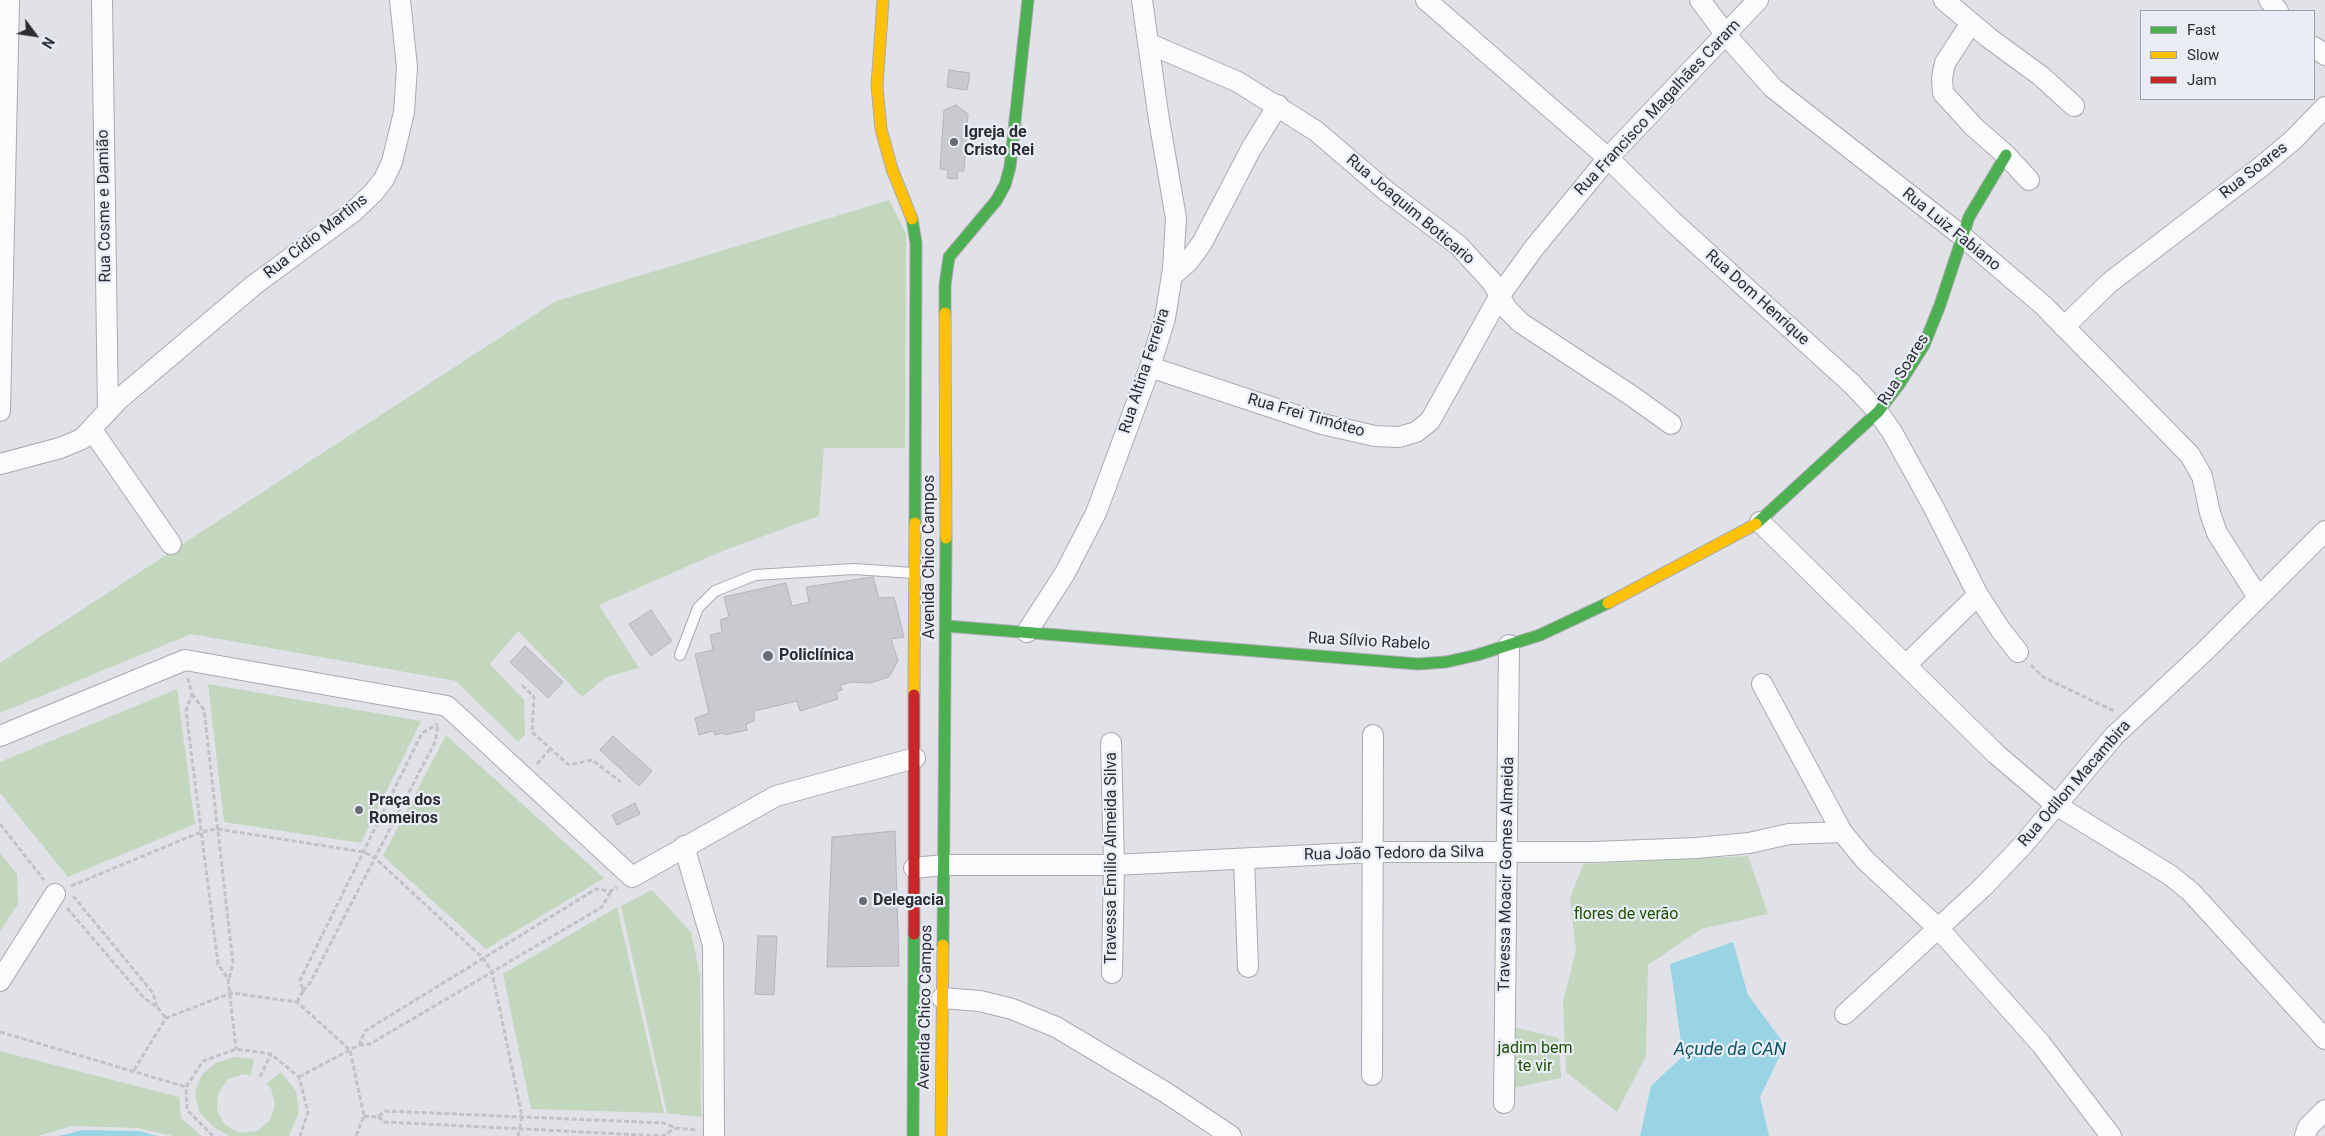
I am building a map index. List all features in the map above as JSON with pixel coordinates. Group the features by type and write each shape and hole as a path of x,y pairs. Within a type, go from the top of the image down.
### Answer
{"street":[{"path":"0,411 2,245 9,0"},
{"name":"Rua Cosme e Damião","path":"102,0 108,411"},
{"name":"Rua Cídio Martins","path":"0,464 60,448 82,439 118,400 254,285 353,212 373,194 384,179 398,142 407,84 406,50 400,0"},
{"name":"Avenida Chico Campos","path":"883,0 877,86 881,129 892,169 914,224 923,470 916,573 913,1136"},
{"name":"Avenida Chico Campos","path":"941,1136 947,267 949,257 996,201 1005,185 1010,167 1028,0"},
{"name":"Rua Altina Ferreira","path":"1027,632 1084,538 1110,478 1150,367 1165,318 1173,275 1176,218 1159,120 1150,44 1142,0"},
{"name":"Rua Dom Henrique","path":"1426,0 1608,158 1672,221 1852,384 1878,412 1892,432 1934,508 1978,595 2000,629 2018,652"},
{"name":"Rua Luiz Fabiano","path":"1700,0 1726,35 1773,88 1962,236 2044,306 2118,380 2198,466 2217,533 2258,597"},
{"name":"Rua Francisco Magalhães Caram","path":"1447,394 1500,295 1534,248 1608,158 1758,0"},
{"path":"1944,0 1971,23 2042,76 2074,106"},
{"path":"2269,0 2277,10"},
{"path":"1971,23 1945,63 1942,78 1944,93 1974,127 2006,155 2029,180"},
{"name":"Rua Joaquim Boticario","path":"1150,44 1238,82 1278,105 1316,131 1385,190 1458,245 1492,282 1508,309 1521,323 1625,391 1671,424"},
{"path":"1173,275 1188,262 1202,243 1251,149 1278,105"},
{"name":"Rua Soares","path":"2064,327 2109,283 2262,166 2293,140 2325,107"},
{"name":"Rua Soares","path":"1760,522 1878,412 1900,383 1924,345 1940,305 1968,216 2006,155"},
{"name":"Rua Frei Timóteo","path":"1150,367 1322,424 1375,436 1399,437 1416,432 1430,421 1447,394"},
{"path":"92,430 171,544"},
{"path":"923,470 946,470"},
{"path":"1760,522 1996,754 2056,806 2170,875 2191,892 2325,1039"},
{"name":"Rua Sílvio Rabelo","path":"946,626 1418,664 1454,660 1540,635 1595,610 1760,522"},
{"name":"Rua Odilon Macambira","path":"1845,1014 1939,929 2023,845 2091,761 2131,718 2166,689 2325,531"},
{"path":"1906,665 1978,595"},
{"name":"Travessa Moacir Gomes Almeida","path":"1504,1103 1509,645"},
{"path":"0,736 185,660 447,706 632,877 684,846 776,796 914,758"},
{"path":"1762,684 1842,832 1865,860 1939,929 2041,1044 2111,1136"},
{"path":"1372,1075 1373,735"},
{"name":"Travessa Emilio Almeida Silva","path":"1112,743 1114,864 1112,973"},
{"name":"Rua João Tedoro da Silva","path":"914,868 944,865 1114,864 1373,852 1594,852 1696,848 1739,844 1789,834 1842,832"},
{"path":"684,846 713,945 714,1133"},
{"path":"1244,859 1248,967"},
{"path":"0,981 61,891"},
{"path":"942,998 980,1001 1012,1009 1056,1027 1165,1092 1231,1136"},
{"path":"2305,1136 2308,1126 2325,1110"}],"lane":[{"path":"680,655 698,608 715,591 755,575 854,569 916,573"}],"path":[{"path":"2018,652 2043,677 2082,697 2131,718"},
{"path":"185,660 192,694 204,710 233,963 228,979"},
{"path":"522,685 534,697 532,732 569,765 592,760 620,782"},
{"path":"192,694 186,711 218,964 228,979 231,993 236,1049"},
{"path":"297,1002 310,983 434,742 438,724 447,706"},
{"path":"303,991 300,980 422,733 438,724"},
{"path":"0,824 153,993 157,1007"},
{"path":"61,891 202,832 218,829 364,852 374,858 483,958 492,972 522,1116 521,1129 518,1136"},
{"path":"299,1077 358,1045 370,1044 602,907 611,891 632,877"},
{"path":"358,1045 365,1031 596,889 611,891"},
{"path":"61,891 144,998 157,1007 166,1018"},
{"path":"134,1070 166,1018 231,993 297,1002 350,1050 364,1116 356,1136"},
{"path":"0,1032 186,1086"},
{"path":"214,1136 187,1110 186,1086 202,1061 236,1049 271,1054 299,1077 308,1112 300,1136"},
{"path":"260,1077 271,1054"},
{"path":"378,1117 385,1111 522,1116 664,1123 675,1128 714,1133"},
{"path":"364,1116 378,1117 386,1122 663,1136 675,1128"}],"green space":[{"path":"889,200 906,234 905,448 824,448 819,516 725,550 599,605 639,668 606,677 582,697 518,631 490,664 524,700 525,734 518,742 456,681 191,634 0,713 0,663 556,301"},
{"path":"208,684 421,721 361,843 224,822"},
{"path":"177,689 195,824 68,877 0,793 0,762"},
{"path":"446,735 604,878 486,949 383,856"},
{"path":"0,853 17,874 18,904 0,931"},
{"name":"flores de verão","path":"1748,856 1768,914 1701,929 1648,965 1646,1056 1617,1112 1566,1072 1563,1002 1576,951 1570,899 1583,864"},
{"path":"652,890 691,932 700,975 701,1117 667,1113 621,906"},
{"path":"617,907 664,1113 531,1109 503,974"},
{"name":"jadim bem te vir","path":"1513,1027 1559,1038 1561,1078 1504,1090"},
{"path":"0,1051 179,1097 181,1118 202,1136 173,1136 138,1128 72,1126 37,1136 0,1136"},
{"path":"234,1057 254,1059 251,1076 243,1074 227,1080 218,1094 217,1111 225,1125 240,1133 257,1131 270,1120 275,1105 271,1088 266,1084 281,1072 296,1091 299,1112 289,1136 229,1136 212,1126 199,1111 195,1092 202,1074 216,1063"}],"water":[{"name":"Açude da CAN","path":"1733,942 1748,995 1785,1045 1760,1097 1769,1136 1640,1136 1651,1086 1683,1056 1670,964"},
{"path":"82,1130 139,1131 157,1136 59,1136"}],"building":[{"path":"949,70 970,73 967,90 947,87"},
{"name":"Igreja de Cristo Rei","path":"956,105 968,114 964,171 958,171 957,179 947,178 948,170 940,169 944,110"},
{"path":"873,577 879,598 894,597 904,637 891,639 898,661 889,677 870,683 852,682 840,685 842,690 836,692 838,699 800,711 797,701 754,711 754,721 746,724 747,730 725,735 724,733 715,735 713,731 699,735 695,718 709,713 695,654 713,650 710,635 722,632 720,620 729,617 724,597 786,583 792,606 809,602 806,587"},
{"path":"651,610 672,641 651,656 629,624"},
{"path":"525,646 563,682 548,698 510,662"},
{"path":"613,736 652,771 639,786 600,750"},
{"path":"635,803 640,814 617,825 612,815"},
{"name":"Delegacia","path":"895,831 899,966 827,967 832,837"},
{"path":"758,936 777,936 774,995 755,994"}],"traffic: fast":[{"path":"945,313 945,285 949,257 996,201 1005,185 1010,167 1028,0"},
{"path":"1756,524 1878,412 1900,383 1924,345 1940,305 1969,217 2006,155"},
{"path":"912,219 916,243 915,523"},
{"path":"943,945 946,538"},
{"path":"946,626 1418,664 1446,662 1477,655 1540,635 1608,603"},
{"path":"913,1136 914,934"}],"traffic: slow":[{"path":"883,0 877,86 881,129 892,169 912,219"},
{"path":"945,313 946,538"},
{"path":"914,695 915,523"},
{"path":"1608,603 1756,524"},
{"path":"941,1136 943,945"}],"traffic: jam":[{"path":"914,695 914,934"}],"place":[{"name":"Igreja de Cristo Rei","path":"954,142"},
{"name":"Policlínica","path":"768,656"},
{"name":"Praça dos Romeiros","path":"359,810"},
{"name":"Delegacia","path":"863,901"}]}
